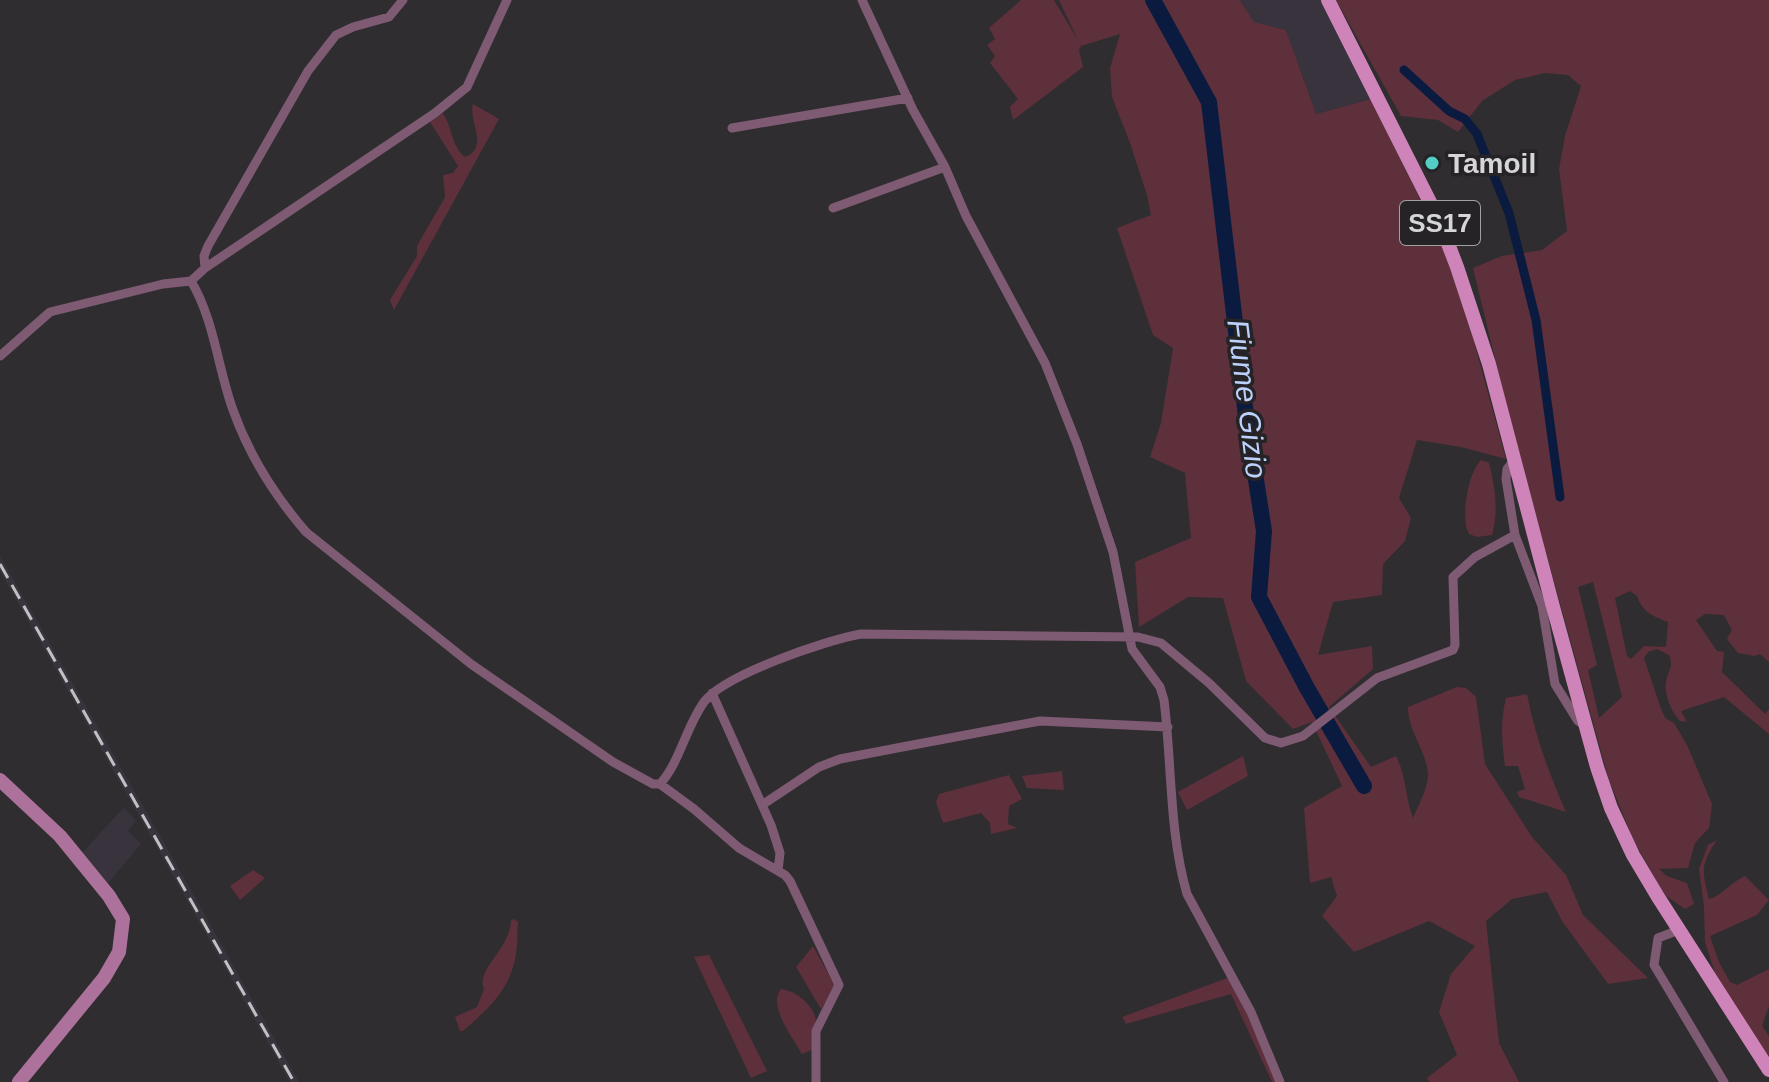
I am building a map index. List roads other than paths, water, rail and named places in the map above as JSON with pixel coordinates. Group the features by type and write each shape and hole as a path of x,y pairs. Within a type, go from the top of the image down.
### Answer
{"main road":[{"name":"SS17","path":"1328,0 1439,220 1457,267 1489,364 1547,605 1611,808 1633,855 1769,1070"},
{"path":"0,780 60,836 109,896 123,919 119,952 104,978 19,1082"}],"street":[{"path":"205,268 204,256 208,246 324,48 336,35 389,17 403,0"},
{"path":"0,356 50,312 163,284 191,281 205,268 386,148 467,87 507,0"},
{"path":"862,0 966,216 1045,363 1069,424 1113,552 1129,637 1138,660 1160,687 1168,727 1181,873 1187,894 1251,1012 1280,1082"},
{"path":"732,128 908,98"},
{"path":"833,208 945,167"},
{"path":"191,281 206,317 243,435 285,508 306,532 471,664 613,762 653,784 660,784 739,848 790,881 839,985 816,1031 816,1082"},
{"path":"1513,462 1507,469 1506,479 1515,535 1547,605"},
{"path":"660,784 699,711 722,685 836,640 861,634 1129,637 1161,643 1209,683 1265,738 1289,742 1331,716 1377,678 1453,650 1453,577 1475,557 1515,535"},
{"path":"712,693 780,853 778,871"},
{"path":"762,805 819,767 840,759 897,748 1040,721 1168,727"},
{"path":"1679,930 1658,938 1654,965 1724,1082"}],"waterway":[{"name":"Fiume Gizio","path":"1153,0 1209,102 1246,416 1264,531 1259,597 1364,786"},
{"path":"1404,70 1449,111 1465,119 1477,134 1509,213 1536,320 1560,497"}],"railway":[{"path":"0,564 294,1082"}],"place":[{"name":"Tamoil","path":"1432,163"}]}
